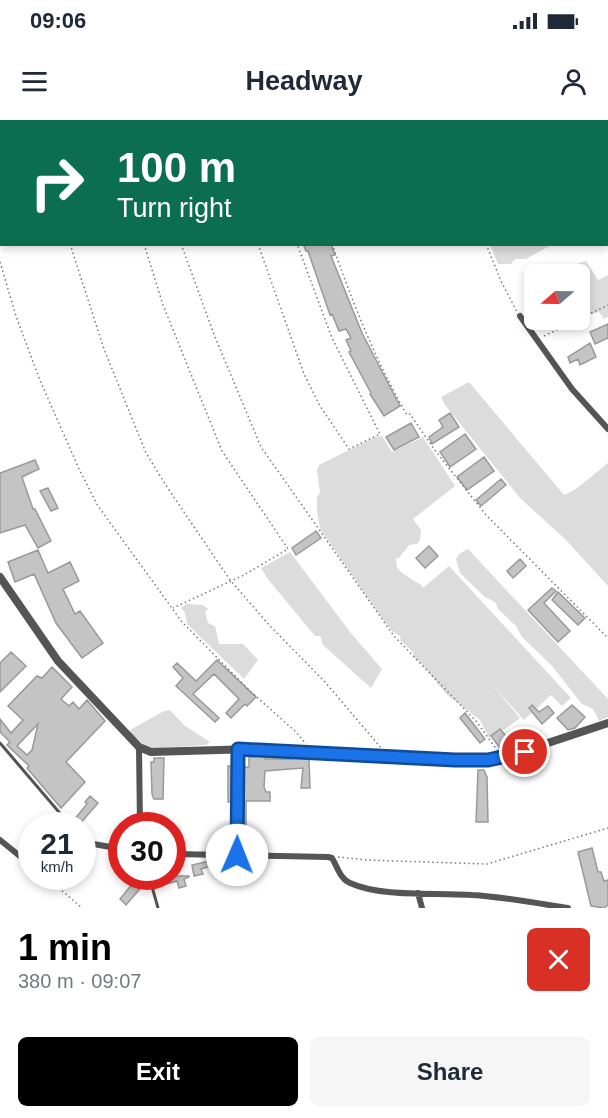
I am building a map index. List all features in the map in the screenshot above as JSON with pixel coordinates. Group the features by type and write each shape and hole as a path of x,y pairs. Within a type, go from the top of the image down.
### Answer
{"street":[{"path":"520,316 572,389 608,429"},
{"path":"0,577 58,662 139,747 151,752 238,749 455,760 503,758 608,723"},
{"path":"139,747 140,812"},
{"path":"237,855 238,749"},
{"path":"0,840 18,855"},
{"path":"186,854 332,858 348,883 382,890 472,895 568,908"},
{"path":"418,893 422,908"}],"lane":[{"path":"0,743 59,812"},
{"path":"153,890 158,908"}],"path":[{"path":"71,246 105,349 146,453 230,580 325,682 388,757"},
{"path":"145,246 163,304 222,451 288,549 244,575 172,609"},
{"path":"182,246 215,337 261,447 297,502 394,636 476,722 492,744"},
{"path":"259,246 304,374 320,406 349,449 380,434 332,338 298,246"},
{"path":"333,246 348,292 407,415 410,414 434,449 486,515 608,638"},
{"path":"487,246 501,281 520,316"},
{"path":"0,262 28,350 79,469 109,522 172,609 204,645 296,732 312,752"},
{"path":"590,313 608,305"},
{"path":"535,340 555,330"},
{"path":"332,858 487,864 608,828"},
{"path":"61,890 82,908"}],"shaded area":[{"path":"490,246 549,246 526,259 515,259 511,264 498,264"},
{"path":"590,267 598,280 608,275 608,317 604,319 599,312 590,315"},
{"path":"469,382 564,495 576,489 608,463 608,586 565,539 520,498 445,405 441,397"},
{"path":"382,436 392,452 423,437 455,486 413,519 421,530 420,540 417,544 409,545 399,558 396,558 397,568 423,588 449,566 571,698 562,706 551,695 524,720 489,681 520,718 502,732 489,738 480,720 447,695 421,663 415,659 413,652 400,640 401,637 392,631 320,529 317,511 317,497 320,493 317,470 319,465 375,437"},
{"path":"468,549 608,699 608,717 599,721 593,709 582,704 552,666 522,637 516,626 498,609 495,602 485,597 460,573 456,559 459,554"},
{"path":"290,552 350,632 382,669 371,688 323,645 320,636 315,636 261,568"},
{"path":"187,604 203,605 208,609 205,612 208,623 215,626 219,644 243,644 258,660 244,679 187,624 185,613 181,608"},
{"path":"170,710 185,726 210,742 206,745 149,749 131,735 130,730"}],"building":[{"path":"304,246 332,246 335,255 331,256 362,333 400,406 384,416 349,352 351,351 346,340 351,338 346,329 339,331 332,314 330,315 308,251"},
{"path":"608,324 608,338 595,344 590,332"},
{"path":"590,343 596,357 580,365 578,359 570,363 568,357"},
{"path":"450,413 459,427 432,444 429,437 443,427 439,420"},
{"path":"411,423 419,437 394,450 386,437"},
{"path":"465,434 476,449 450,467 440,452"},
{"path":"484,457 494,471 467,490 457,477"},
{"path":"35,460 39,469 22,477 33,509 51,541 38,548 25,525 0,533 0,473"},
{"path":"501,479 506,485 481,506 476,500"},
{"path":"48,488 58,508 51,511 40,491"},
{"path":"316,531 321,538 296,555 292,548"},
{"path":"429,546 438,556 425,568 416,558"},
{"path":"38,550 48,573 70,562 79,581 63,589 75,614 80,611 103,643 82,658 56,623 34,574 15,582 8,562"},
{"path":"520,559 526,566 513,578 507,571"},
{"path":"552,588 556,591 544,603 570,631 558,642 528,610"},
{"path":"558,592 585,618 578,625 552,600"},
{"path":"11,652 26,666 0,692 0,663"},
{"path":"217,660 256,697 231,718 226,713 239,699 214,674 193,694 219,718 215,722 176,686 183,678 173,667 177,663 196,681"},
{"path":"52,667 72,687 61,699 69,706 73,702 79,709 87,700 105,721 66,762 85,782 61,808 27,768 29,766 7,745 10,742 0,732 0,719 11,733 23,720 8,706 37,676 42,678","holes":["38,724 32,750 27,755 17,746"]},
{"path":"532,705 539,712 548,706 554,713 542,724 529,708"},
{"path":"572,705 585,717 575,728 568,730 557,718"},
{"path":"465,713 485,739 480,743 460,718"},
{"path":"500,729 517,747 503,752 491,736"},
{"path":"249,756 265,756 265,759 293,759 293,757 309,759 310,788 301,788 303,768 265,771 264,787 266,792 270,792 270,801 246,801 246,843 242,843 243,767 249,767"},
{"path":"154,758 164,758 163,799 154,799 152,794 151,762 154,762"},
{"path":"228,766 233,766 232,802 228,802"},
{"path":"478,770 484,770 487,777 488,822 476,822"},
{"path":"90,796 98,803 90,812 80,812 87,804 85,802"},
{"path":"592,848 598,872 601,872 604,881 608,880 608,905 604,908 591,906 578,852"},
{"path":"214,860 215,865 201,869 203,874 194,876 192,865"},
{"path":"127,890 139,890 126,905 120,899"}],"route":[{"path":"237,855 238,749 455,760 488,760 525,752"}]}
